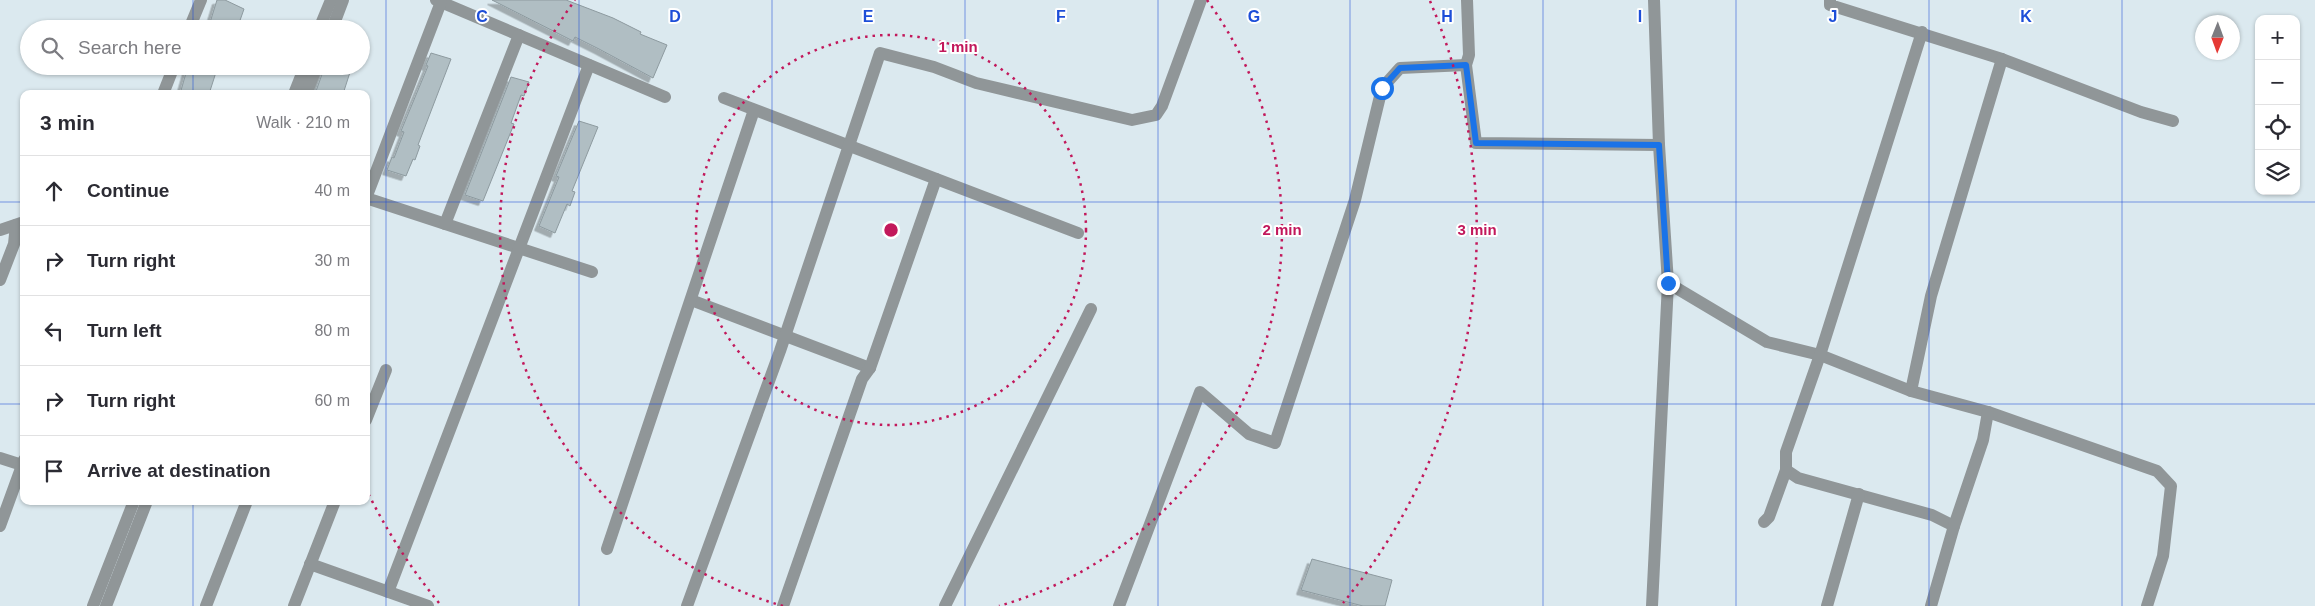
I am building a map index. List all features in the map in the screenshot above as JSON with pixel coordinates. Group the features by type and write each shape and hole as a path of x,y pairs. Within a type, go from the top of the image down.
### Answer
{"street":[{"path":"193,20 201,0"},
{"path":"322,20 330,0"},
{"path":"335,20 343,0"},
{"path":"687,606 785,336 880,53 934,67 976,83 1132,120 1156,115 1162,106 1200,0"},
{"path":"1467,0 1469,55 1466,65 1476,143 1659,145"},
{"path":"1652,606 1668,283 1659,145 1654,0"},
{"path":"1830,0 1830,5 1922,32 2002,59 2141,112 2173,121"},
{"path":"370,187 438,1 665,97"},
{"path":"1764,522 1769,517 1786,470 1786,452 1820,355 1922,32"},
{"path":"445,224 519,35"},
{"path":"1911,391 1931,296 2002,59"},
{"path":"388,592 589,65"},
{"path":"1119,606 1200,392 1249,434 1275,443 1356,200 1382,88 1400,68 1466,65"},
{"path":"165,90 170,75"},
{"path":"296,90 301,75"},
{"path":"308,90 313,75"},
{"path":"724,98 1078,233"},
{"path":"607,549 754,110"},
{"path":"783,606 862,380 870,368 936,179"},
{"path":"370,199 592,272"},
{"path":"0,230 20,224"},
{"path":"0,280 20,224"},
{"path":"1668,283 1767,342 1820,355 1911,391 1988,412 2157,471 2171,486 2163,556 2147,606"},
{"path":"691,300 870,368"},
{"path":"949,605 1091,310"},
{"path":"370,410 386,370"},
{"path":"1931,606 1954,526 1983,440 1988,412"},
{"path":"0,458 20,462"},
{"path":"1786,470 1798,478 1932,515 1954,526"},
{"path":"0,526 20,471"},
{"path":"1827,606 1859,494"},
{"path":"93,606 132,505"},
{"path":"106,606 145,505"},
{"path":"206,606 245,505"},
{"path":"294,606 333,505"},
{"path":"310,564 428,606"}],"building":[{"path":"217,0 225,0 244,9 240,20 211,20"},
{"path":"492,0 566,0 613,18 641,32 640,34 667,45 653,78 575,37 573,41"},
{"path":"431,53 451,59 418,145 420,146 415,160 413,159 406,176 387,170 404,132 401,131 428,66 426,65"},
{"path":"185,75 215,75 210,90 181,90"},
{"path":"322,75 349,75 344,90 316,90"},
{"path":"511,77 529,82 524,96 521,95 511,123 514,124 483,201 465,195"},
{"path":"579,121 598,127 572,191 575,192 570,206 567,204 555,233 539,226 559,177 556,176"},
{"path":"1312,559 1392,580 1385,606 1363,606 1301,590"}],"route":[{"path":"1382,88 1400,68 1466,65 1476,143 1659,145 1668,283"}]}
